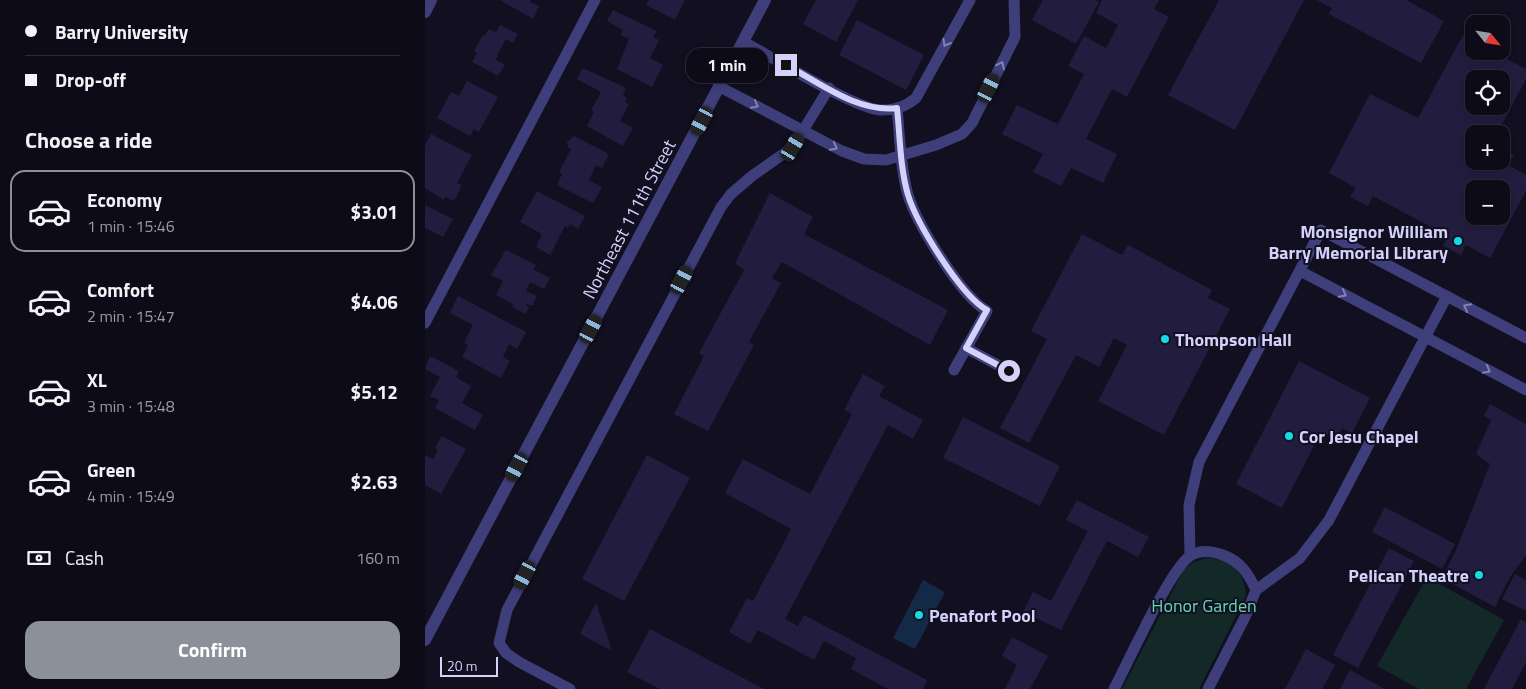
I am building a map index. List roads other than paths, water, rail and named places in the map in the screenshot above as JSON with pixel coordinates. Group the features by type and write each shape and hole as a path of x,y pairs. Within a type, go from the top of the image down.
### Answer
{"street":[{"path":"425,12 431,0"},
{"name":"Northeast 111th Street","path":"425,640 765,0"}],"lane":[{"path":"425,323 595,0"},
{"path":"744,42 847,98 879,110 904,108 916,98 969,0"},
{"path":"720,87 842,151 864,159 886,160 936,146 962,134 971,123 1015,36 1013,0"},
{"path":"570,689 506,653 499,643 507,610 721,207 731,194 752,176 793,147 829,88"},
{"path":"897,108 901,155 908,195 923,229 949,270 976,305 987,310 954,370"},
{"path":"1190,556 1189,505 1199,462 1321,230 1526,338"},
{"path":"1300,271 1526,390"},
{"path":"1208,689 1245,617 1256,590 1300,558 1329,520 1447,296"},
{"path":"966,348 1009,371"},
{"path":"1114,689 1173,576 1190,556 1203,550 1216,552 1232,559 1242,566 1256,590"}],"water":[{"name":"Penafort Pool","path":"923,580 945,592 915,649 893,638"}],"place":[{"name":"Monsignor William Barry Memorial Library","path":"1458,241"},
{"name":"Thompson Hall","path":"1165,339"},
{"name":"Cor Jesu Chapel","path":"1289,436"},
{"name":"Pelican Theatre","path":"1479,575"},
{"name":"Penafort Pool","path":"919,615"}],"park label":[{"name":"Honor Garden","path":"1204,605"}]}
